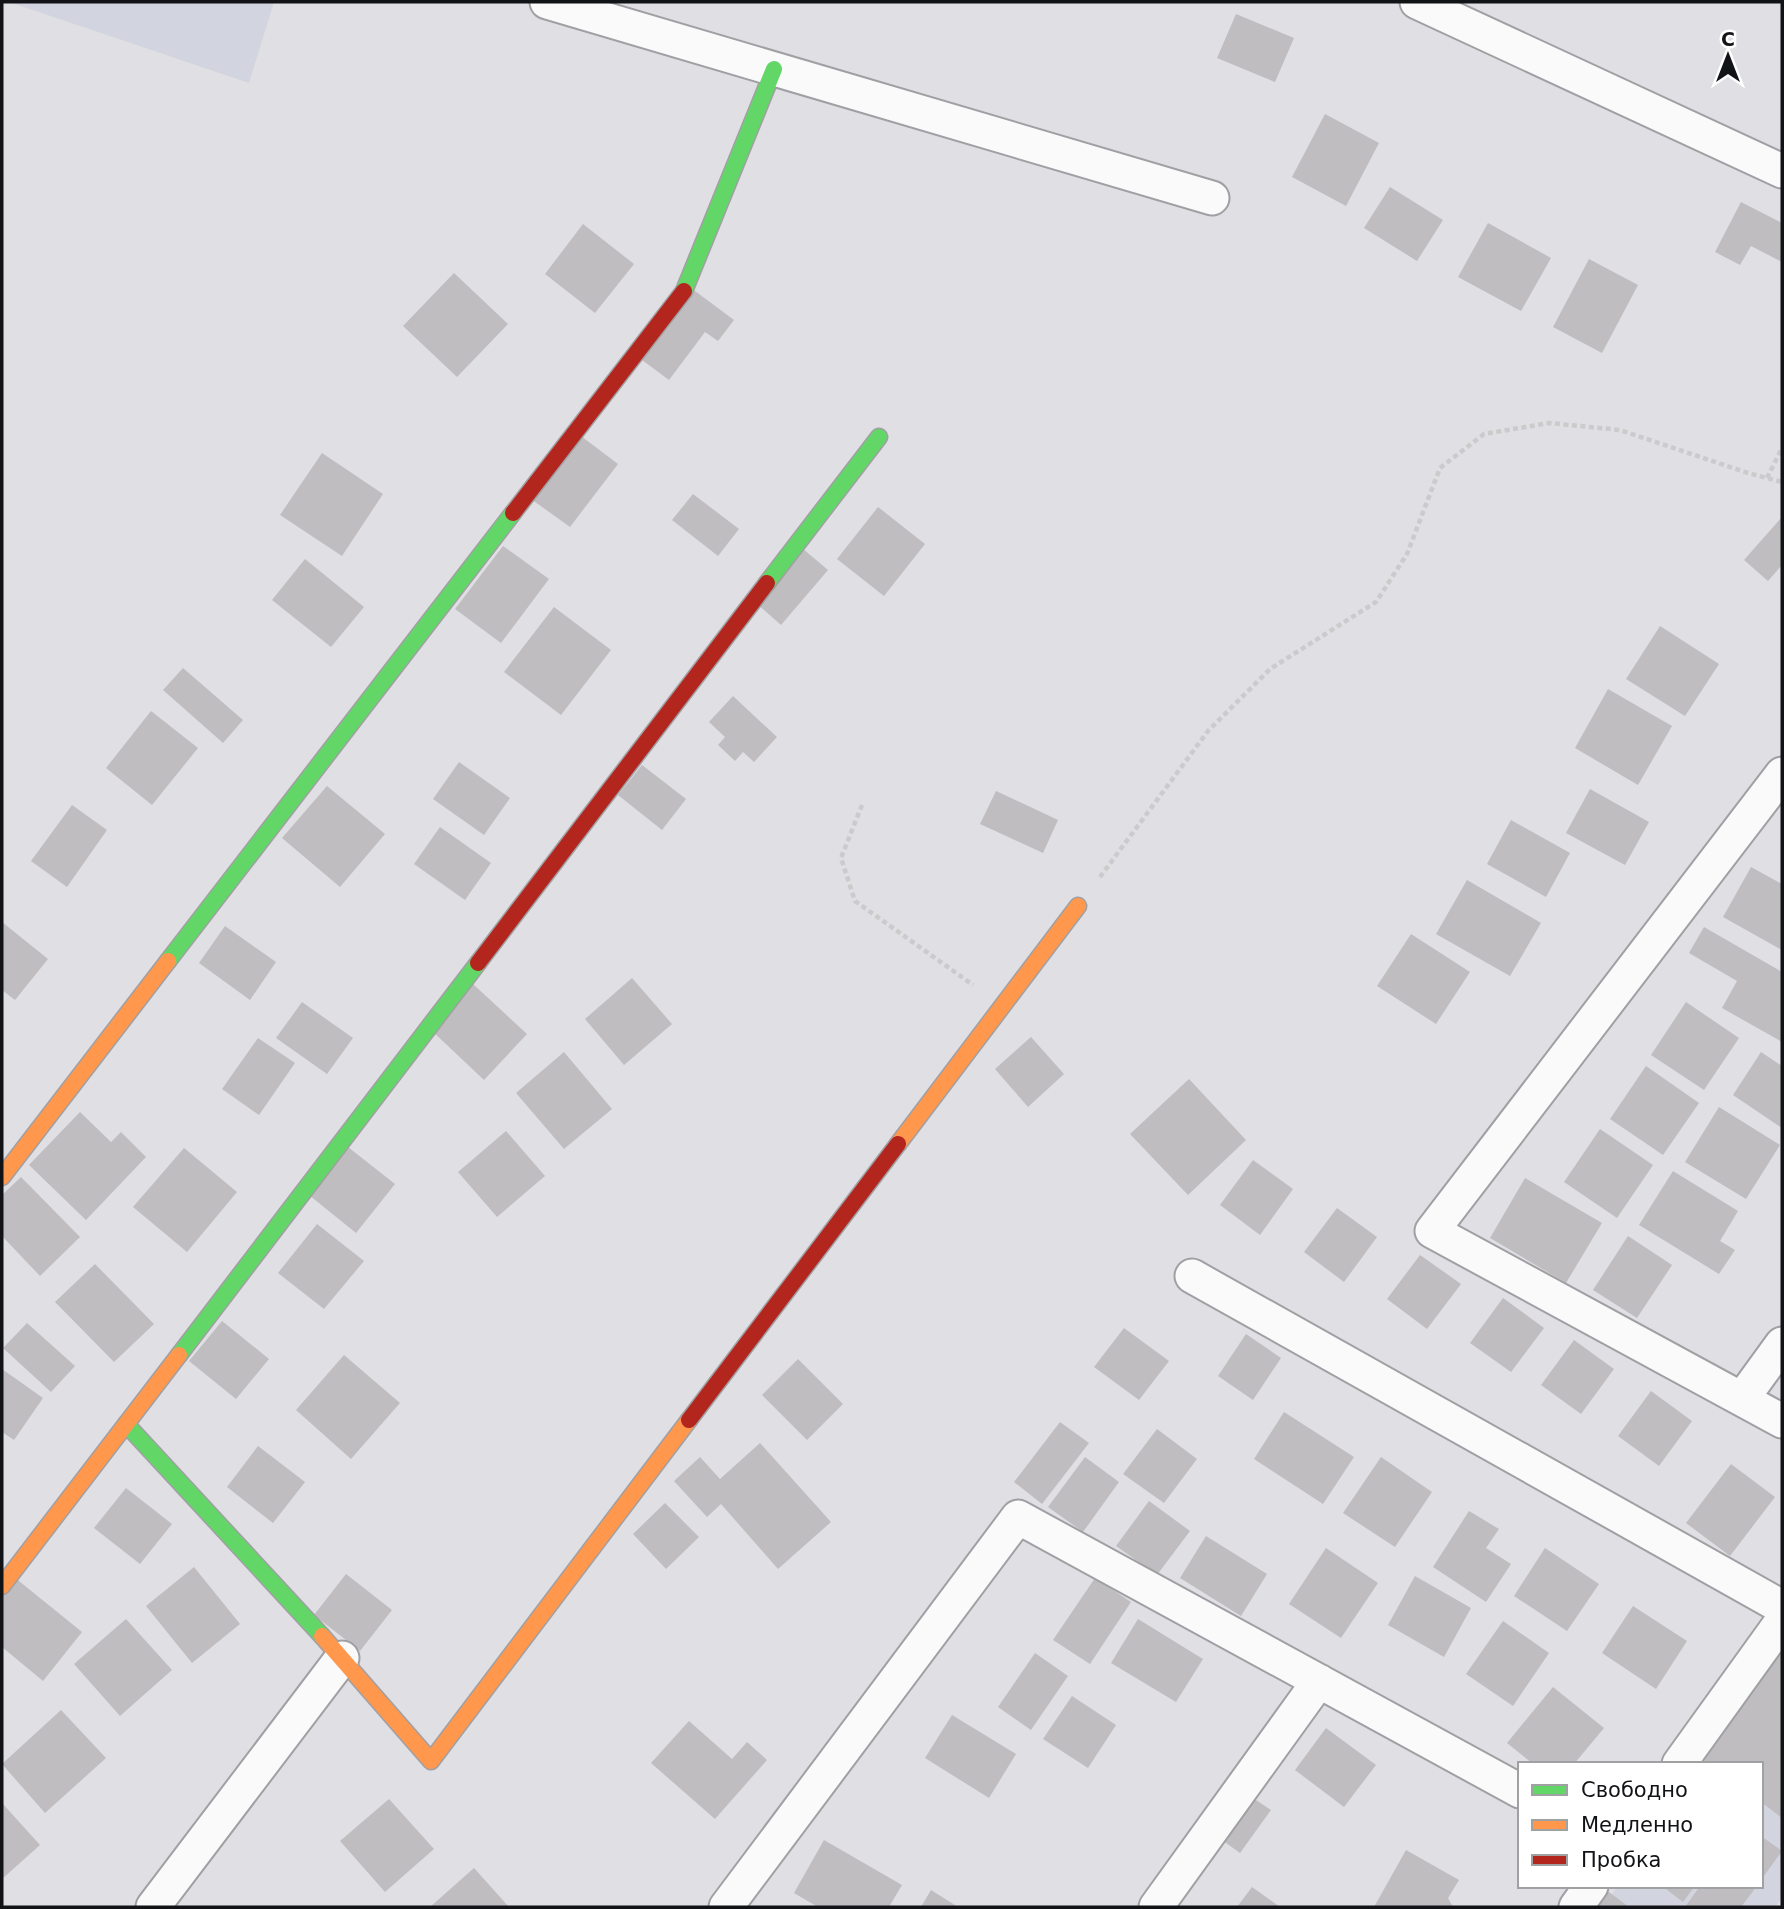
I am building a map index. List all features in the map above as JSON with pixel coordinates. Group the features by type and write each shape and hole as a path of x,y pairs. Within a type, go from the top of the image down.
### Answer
{"street":[{"path":"547,2 1212,198"},
{"path":"1417,2 1782,171"},
{"path":"2,1178 685,289 774,69"},
{"path":"2,1586 879,437"},
{"path":"1782,774 1432,1231 1782,1420"},
{"path":"126,1424 342,1658 431,1761 1078,905"},
{"path":"1192,1276 1782,1607"},
{"path":"1742,1399 1782,1344"},
{"path":"726,1907 1017,1517 1518,1790"},
{"path":"1680,1762 1782,1621"},
{"path":"153,1907 342,1658"},
{"path":"1156,1907 1319,1681"},
{"path":"1576,1907 1590,1888"}],"path":[{"path":"1078,905 1208,731 1270,669 1376,602 1407,554 1440,468 1484,435 1549,423 1620,430 1782,482"},
{"path":"1767,478 1782,448"},
{"path":"862,805 841,858 855,901 1002,1006"}],"shaded area":[{"path":"9,2 274,2 249,83"},
{"path":"1782,1656 1782,1898 1775,1907 1603,1907 1617,1888 1763,1888 1763,1762 1706,1762"}],"building":[{"path":"1236,14 1294,38 1275,82 1217,58"},
{"path":"1325,114 1379,143 1346,206 1292,177"},
{"path":"1390,187 1443,220 1417,261 1364,228"},
{"path":"1741,202 1782,223 1782,262 1751,246 1740,265 1715,252"},
{"path":"1488,223 1551,258 1521,311 1458,277"},
{"path":"583,224 634,264 595,313 545,274"},
{"path":"1589,259 1638,285 1602,353 1553,327"},
{"path":"454,273 508,324 457,377 403,326"},
{"path":"691,288 734,320 718,341 705,332 669,380 638,357"},
{"path":"573,430 618,464 570,527 524,494"},
{"path":"322,453 383,494 342,556 280,515"},
{"path":"693,494 739,529 718,556 672,520"},
{"path":"878,507 925,544 884,596 837,559"},
{"path":"1782,517 1782,565 1768,581 1744,560"},
{"path":"503,546 549,579 501,643 455,609"},
{"path":"802,548 828,570 781,625 756,603"},
{"path":"305,559 364,607 331,647 272,600"},
{"path":"554,607 611,650 561,715 504,672"},
{"path":"1660,626 1719,664 1685,716 1626,679"},
{"path":"183,668 243,720 223,743 163,690"},
{"path":"1608,689 1672,726 1638,785 1575,748"},
{"path":"733,696 777,737 754,762 743,752 735,761 718,745 725,737 709,722"},
{"path":"151,711 198,748 152,805 106,768"},
{"path":"459,762 510,798 484,835 433,799"},
{"path":"642,765 686,799 662,830 618,795"},
{"path":"327,786 385,834 340,887 282,838"},
{"path":"1590,789 1649,822 1625,865 1566,833"},
{"path":"996,791 1058,820 1043,853 980,824"},
{"path":"72,805 107,830 67,887 31,861"},
{"path":"1511,820 1570,853 1546,897 1487,864"},
{"path":"440,827 491,863 465,900 414,864"},
{"path":"1751,867 1782,884 1782,950 1723,917"},
{"path":"1467,880 1541,923 1510,976 1436,934"},
{"path":"2,922 48,959 15,1000 2,990"},
{"path":"225,926 276,962 250,1000 199,963"},
{"path":"1704,927 1782,972 1782,1042 1722,1008 1737,981 1689,953"},
{"path":"1411,934 1470,972 1436,1024 1377,986"},
{"path":"632,978 672,1024 624,1065 585,1019"},
{"path":"473,984 527,1034 484,1080 430,1029"},
{"path":"302,1002 353,1038 327,1074 276,1038"},
{"path":"1686,1002 1739,1038 1704,1090 1651,1055"},
{"path":"1031,1037 1064,1074 1028,1107 995,1069"},
{"path":"258,1038 295,1063 259,1115 222,1089"},
{"path":"564,1052 612,1109 564,1149 516,1093"},
{"path":"1761,1052 1782,1066 1782,1128 1733,1095"},
{"path":"1646,1066 1699,1103 1663,1155 1610,1119"},
{"path":"1189,1079 1246,1140 1188,1195 1130,1134"},
{"path":"1719,1107 1780,1145 1746,1199 1685,1162"},
{"path":"80,1112 111,1142 121,1132 146,1157 86,1220 29,1165"},
{"path":"1600,1129 1653,1165 1617,1218 1564,1182"},
{"path":"506,1131 545,1176 497,1217 458,1172"},
{"path":"348,1147 395,1184 356,1233 309,1195"},
{"path":"184,1148 237,1192 187,1252 133,1207"},
{"path":"1253,1160 1293,1189 1260,1235 1220,1205"},
{"path":"1673,1171 1738,1211 1720,1241 1735,1250 1719,1274 1639,1225"},
{"path":"21,1177 80,1237 40,1276 2,1236 2,1195"},
{"path":"1525,1178 1602,1223 1566,1283 1490,1238"},
{"path":"1337,1208 1377,1237 1344,1282 1304,1252"},
{"path":"317,1224 364,1261 324,1309 278,1273"},
{"path":"1628,1236 1672,1265 1637,1318 1593,1290"},
{"path":"1420,1255 1461,1284 1427,1329 1387,1299"},
{"path":"95,1264 154,1324 114,1362 55,1302"},
{"path":"1503,1298 1544,1328 1511,1372 1470,1343"},
{"path":"222,1321 269,1359 236,1399 189,1361"},
{"path":"27,1323 75,1366 51,1392 3,1348"},
{"path":"1124,1328 1169,1361 1139,1400 1094,1367"},
{"path":"1246,1334 1281,1358 1253,1400 1218,1376"},
{"path":"1574,1340 1614,1369 1581,1414 1541,1385"},
{"path":"344,1355 400,1403 351,1459 296,1410"},
{"path":"798,1359 843,1404 807,1440 762,1395"},
{"path":"2,1369 43,1398 14,1440 2,1432"},
{"path":"1651,1391 1692,1421 1659,1466 1618,1436"},
{"path":"1284,1412 1354,1457 1323,1504 1254,1459"},
{"path":"1060,1422 1089,1443 1042,1504 1014,1482"},
{"path":"1157,1429 1197,1459 1164,1503 1123,1474"},
{"path":"760,1443 831,1522 778,1569 721,1504 707,1517 674,1481 700,1457 720,1479"},
{"path":"258,1446 305,1482 273,1523 227,1487"},
{"path":"1085,1457 1119,1482 1083,1532 1048,1507"},
{"path":"1381,1457 1432,1492 1395,1547 1343,1513"},
{"path":"1731,1464 1775,1497 1730,1556 1686,1523"},
{"path":"126,1488 172,1524 140,1564 94,1528"},
{"path":"1149,1501 1190,1531 1157,1575 1116,1546"},
{"path":"665,1503 699,1537 666,1569 633,1534"},
{"path":"1469,1511 1499,1529 1486,1548 1511,1564 1486,1602 1433,1567"},
{"path":"1206,1536 1267,1574 1241,1616 1180,1578"},
{"path":"1326,1548 1378,1583 1341,1638 1289,1604"},
{"path":"1545,1548 1599,1584 1567,1631 1514,1596"},
{"path":"194,1567 240,1624 192,1663 146,1606"},
{"path":"346,1574 392,1610 360,1651 314,1615"},
{"path":"1415,1576 1471,1608 1444,1657 1388,1625"},
{"path":"14,1577 82,1632 43,1681 2,1647 2,1592"},
{"path":"1095,1578 1131,1602 1090,1664 1053,1640"},
{"path":"1633,1606 1687,1641 1656,1689 1602,1653"},
{"path":"126,1619 172,1670 120,1716 74,1664"},
{"path":"1138,1619 1203,1659 1176,1702 1111,1663"},
{"path":"1503,1621 1549,1653 1513,1706 1466,1674"},
{"path":"1782,1634 1782,1818 1763,1804 1763,1762 1686,1762"},
{"path":"1035,1653 1068,1676 1031,1730 998,1707"},
{"path":"1553,1687 1604,1728 1576,1762 1531,1762 1507,1743"},
{"path":"1072,1696 1116,1725 1088,1768 1043,1739"},
{"path":"61,1710 106,1758 45,1813 2,1764"},
{"path":"952,1715 1016,1754 989,1798 925,1758"},
{"path":"689,1721 732,1759 747,1742 767,1760 715,1819 651,1763"},
{"path":"1326,1728 1376,1765 1344,1807 1295,1770"},
{"path":"1238,1788 1271,1810 1240,1853 1208,1830"},
{"path":"389,1799 434,1849 385,1892 340,1841"},
{"path":"2,1803 40,1845 2,1879"},
{"path":"1763,1837 1782,1851 1763,1877"},
{"path":"824,1840 902,1885 889,1907 818,1907 794,1893"},
{"path":"1406,1850 1459,1880 1448,1898 1453,1907 1374,1907"},
{"path":"474,1868 509,1907 430,1907"},
{"path":"1252,1887 1280,1907 1237,1907"},
{"path":"1598,1888 1604,1888 1629,1907 1574,1907"},
{"path":"1665,1888 1694,1888 1683,1902"},
{"path":"1699,1888 1755,1888 1741,1907 1685,1907"},
{"path":"931,1890 958,1907 921,1907"}],"traffic: fast":[{"path":"684,291 774,69"},
{"path":"767,583 879,437"},
{"path":"168,961 513,513"},
{"path":"179,1355 478,963"},
{"path":"126,1424 322,1636"}],"traffic: slow":[{"path":"898,1144 1078,906"},
{"path":"2,1177 168,961"},
{"path":"2,1586 179,1355"},
{"path":"322,1636 431,1761 689,1420"}],"traffic: jam":[{"path":"513,513 684,291"},
{"path":"478,963 767,583"},
{"path":"689,1420 898,1144"}]}
